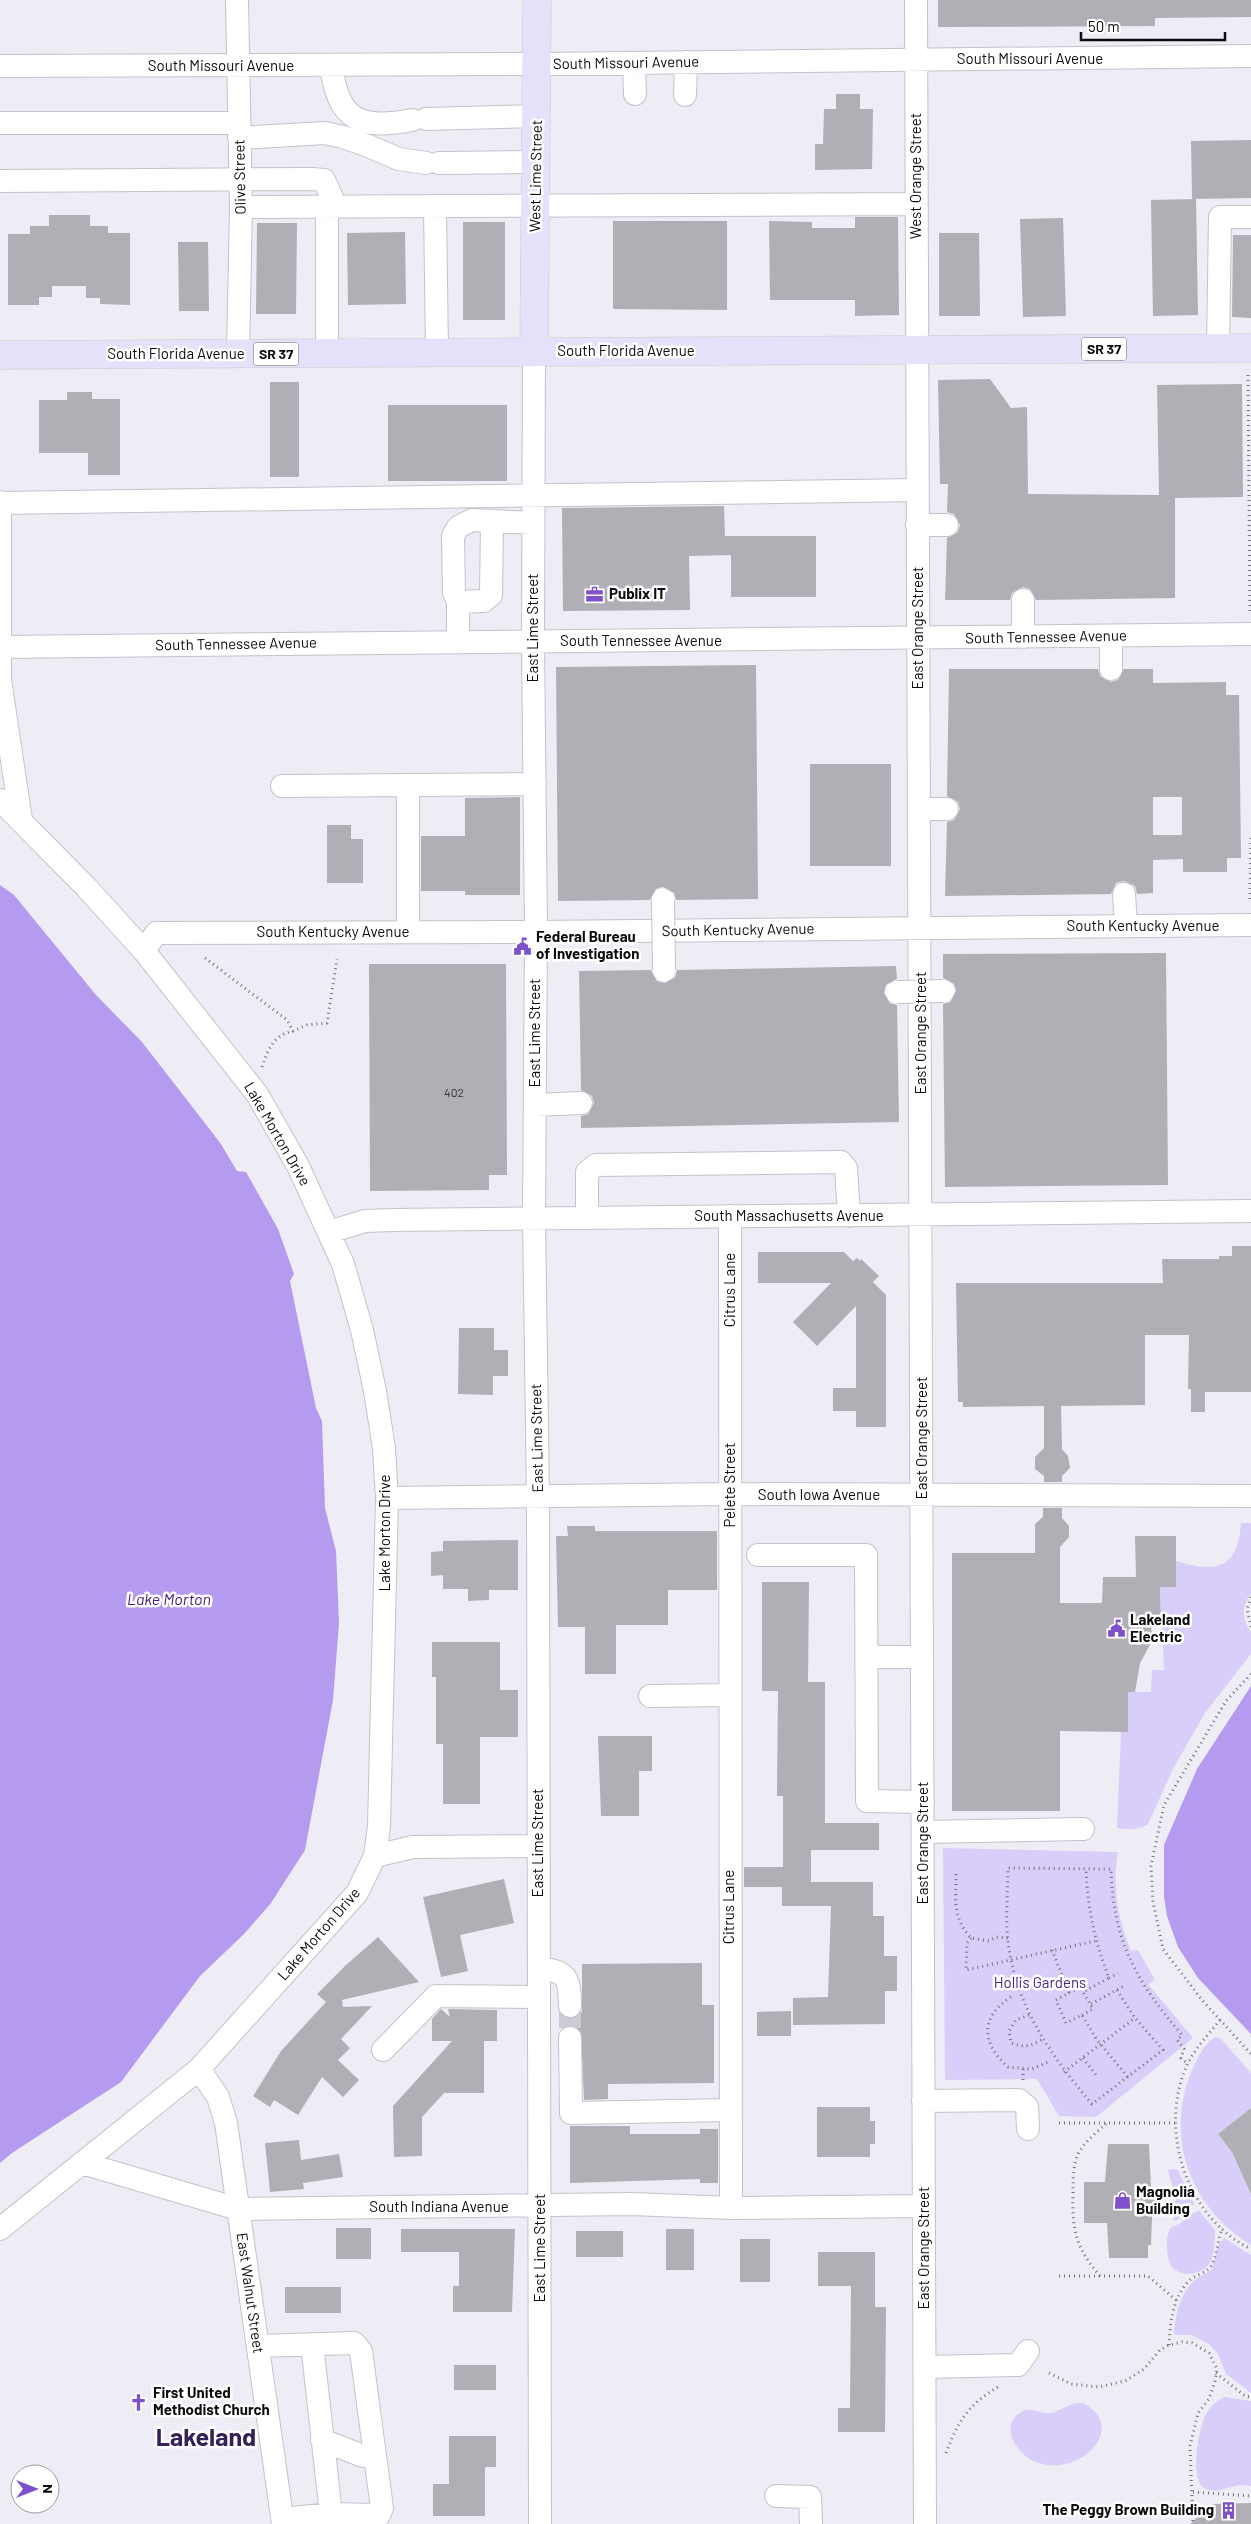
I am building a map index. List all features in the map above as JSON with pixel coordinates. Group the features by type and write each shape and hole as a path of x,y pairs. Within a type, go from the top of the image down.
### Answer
{"main road":[{"name":"West Lime Street","path":"534,351 537,0"},
{"name":"South Florida Avenue","path":"0,355 1251,348"}],"street":[{"name":"Olive Street","path":"238,0 241,207 238,354"},
{"name":"West Orange Street","path":"916,0 917,351"},
{"name":"South Missouri Avenue","path":"0,66 537,64 916,58 1251,56"},
{"path":"634,62 635,94"},
{"path":"685,95 686,62"},
{"path":"331,65 334,86 341,104 358,120 389,125 419,120 536,116"},
{"path":"0,123 325,134 351,139 399,160 432,163 536,162"},
{"path":"0,182 240,179 324,180 331,207 327,353"},
{"path":"241,207 916,204"},
{"path":"435,207 437,352"},
{"path":"1218,348 1220,217 1251,217"},
{"name":"East Lime Street","path":"534,351 533,641 536,932 534,1218 538,1497 540,2524"},
{"name":"East Orange Street","path":"917,351 921,927 920,1215 925,2524"},
{"path":"21,820 0,678 0,502 917,490"},
{"path":"458,642 458,602 454,593 453,536 458,527 472,520 533,524"},
{"path":"458,602 484,601 491,595 492,522"},
{"path":"917,525 947,526"},
{"path":"1023,600 1023,637"},
{"name":"South Tennessee Avenue","path":"0,647 918,639 1251,634"},
{"path":"1111,636 1111,669"},
{"path":"282,786 535,784"},
{"path":"408,785 408,932"},
{"name":"Lake Morton Drive","path":"0,800 87,888 144,951 258,1094 298,1166 330,1232 342,1264 364,1338 384,1448 387,1498 380,1826 375,1856 358,1893 199,2069 0,2229"},
{"path":"919,809 947,809"},
{"path":"1124,894 1126,926"},
{"path":"663,900 664,970"},
{"name":"South Kentucky Avenue","path":"144,951 156,933 536,932 1251,925"},
{"path":"921,994 897,993 943,991"},
{"path":"535,1105 581,1103"},
{"path":"587,1218 586,1172 596,1164 822,1162 841,1162 846,1168 849,1216"},
{"name":"South Massachusetts Avenue","path":"330,1232 364,1221 1251,1211"},
{"name":"Citrus Lane","path":"730,1216 730,1363"},
{"name":"Pelete Street","path":"730,1363 730,1606"},
{"name":"South Iowa Avenue","path":"387,1498 730,1494 1251,1496"},
{"path":"758,1554 866,1555 867,1801 923,1802"},
{"name":"Citrus Lane","path":"730,1606 730,2110 732,2208"},
{"path":"867,1657 922,1657"},
{"path":"650,1696 729,1695"},
{"path":"923,1832 1083,1829"},
{"path":"375,1856 413,1847 538,1846"},
{"path":"539,1968 554,1970 566,1976 569,1983 570,2006"},
{"path":"383,2050 436,1996 539,1997"},
{"path":"570,2038 571,2113"},
{"name":"East Walnut Street","path":"199,2069 218,2098 226,2123 283,2521"},
{"path":"923,2101 1019,2100 1027,2107 1028,2129"},
{"path":"540,2115 730,2110"},
{"name":"South Indiana Avenue","path":"82,2163 238,2209 540,2207 632,2204 732,2208 924,2206"},
{"path":"258,2346 354,2343 361,2351 382,2508 379,2515 331,2514 283,2521"},
{"path":"312,2344 331,2514"},
{"path":"924,2367 1018,2365 1028,2351"},
{"path":"322,2440 363,2456 375,2456"},
{"path":"776,2496 810,2497 811,2524"}],"path":[{"path":"1248,375 1250,611"},
{"path":"1250,898 1251,837"},
{"path":"205,958 287,1020 293,1030"},
{"path":"262,1067 275,1040 281,1034 306,1025 327,1024 337,959"},
{"path":"1251,1597 1247,1609 1251,1627"},
{"path":"1251,1674 1226,1701 1164,1805 1151,1866 1153,1902 1163,1949 1220,2020 1251,2054"},
{"path":"1117,1990 1135,2018 1163,2050 1092,2104 1064,2072 1043,2039 1029,2015 1018,1987 1010,1960 1008,1938 1008,1868 1111,1868 1112,1897 1125,1951 1154,2002 1182,2035 1177,2040 1184,2050 1181,2058 1188,2064"},
{"path":"1086,1868 1088,1898 1095,1941 1109,1978"},
{"path":"956,1874 956,1910 960,1926 971,1938 988,1941 996,1937 1008,1938"},
{"path":"971,1938 967,1944 966,1970 1095,1941"},
{"path":"1052,1950 1069,1993"},
{"path":"1084,1992 1118,1973"},
{"path":"1091,2004 1124,1986"},
{"path":"1081,1987 1084,1992 1093,2009 1066,2023 1056,2000 1081,1987"},
{"path":"1011,1997 996,2006 990,2017 988,2033 991,2048 997,2057 1008,2067 1032,2069 1048,2062"},
{"path":"1029,2015 1016,2020 1009,2031 1012,2043 1030,2046 1043,2039"},
{"path":"1082,2015 1100,2045 1128,2077"},
{"path":"1064,2072 1135,2018"},
{"path":"1220,2020 1188,2064 1177,2099 1176,2142 1186,2176 1206,2214 1239,2243 1251,2249"},
{"path":"1083,2058 1096,2075"},
{"path":"1023,2069 1023,2086"},
{"path":"1059,2124 1176,2123"},
{"path":"1100,2276 1081,2252 1072,2224 1073,2174 1078,2154 1090,2139 1107,2124"},
{"path":"1169,2345 1170,2327 1177,2301 1191,2280 1211,2266 1222,2228"},
{"path":"1059,2276 1148,2276 1177,2301"},
{"path":"1049,2373 1071,2384 1099,2387 1125,2381 1144,2369 1160,2350 1169,2345 1182,2342 1202,2347 1213,2360 1216,2373 1209,2399 1198,2413 1190,2446 1193,2524"},
{"path":"1216,2373 1245,2396 1251,2397"},
{"path":"946,2454 956,2426 971,2407 1006,2382"},
{"path":"1193,2492 1251,2496"}],"green space":[{"path":"1241,1523 1251,1523 1251,1594 1244,1608 1244,1618 1251,1632 1251,1654 1205,1713 1173,1769 1148,1824 1133,1829 1117,1828 1121,1732 1128,1732 1128,1692 1151,1692 1152,1670 1164,1670 1160,1587 1176,1561 1202,1567 1213,1567 1229,1559 1239,1539"},
{"name":"Hollis Gardens","path":"943,1848 1118,1852 1116,1865 1117,1903 1126,1939 1131,1951 1138,1950 1155,1980 1148,1984 1193,2038 1096,2117 1059,2116 1037,2079 945,2080"},
{"path":"1216,2037 1222,2040 1251,2073 1251,2108 1218,2134 1224,2142 1227,2139 1230,2142 1238,2166 1251,2184 1251,2245 1230,2230 1212,2211 1198,2191 1188,2169 1182,2145 1181,2120 1184,2095 1192,2070 1199,2056 1208,2042"},
{"path":"1168,2170 1178,2170 1194,2204 1176,2221 1173,2220 1176,2201"},
{"path":"1199,2211 1215,2230 1211,2261 1199,2272 1182,2273 1173,2268 1168,2259 1169,2231 1171,2227"},
{"path":"1224,2238 1251,2255 1251,2393 1226,2374 1218,2354 1210,2345 1192,2335 1175,2335 1174,2333 1177,2311 1186,2290 1199,2276 1212,2269 1218,2246"},
{"path":"1224,2397 1251,2401 1251,2486 1238,2485 1212,2490 1206,2489 1197,2476 1196,2455 1207,2413 1213,2405"},
{"path":"1083,2403 1096,2413 1102,2425 1100,2437 1093,2448 1082,2457 1068,2463 1052,2465 1036,2462 1022,2453 1017,2447 1013,2440 1011,2425 1014,2418 1024,2410 1050,2413 1072,2404"}],"water":[{"name":"Lake Morton","path":"0,885 14,895 96,995 142,1042 221,1144 237,1171 246,1172 278,1229 294,1274 290,1281 316,1408 322,1421 325,1508 336,1551 339,1623 333,1700 305,1850 271,1903 244,1934 200,1976 121,2082 12,2153 0,2163"},
{"path":"1251,1686 1251,2034 1198,1978 1178,1947 1167,1916 1164,1897 1164,1845 1197,1769"}],"building":[{"path":"938,0 1251,0 1251,17 1155,18 1155,26 938,27"},
{"path":"836,94 860,94 860,109 873,109 872,169 815,170 815,144 823,144 824,109 836,109"},
{"path":"1251,140 1251,198 1192,199 1191,141"},
{"path":"1196,199 1198,315 1153,316 1151,200"},
{"path":"49,215 90,215 90,226 108,226 108,233 130,233 130,305 100,304 100,298 86,298 86,286 52,286 52,297 39,297 39,305 8,305 8,234 30,234 30,226 49,226"},
{"path":"855,217 898,217 899,315 855,316 855,300 770,300 769,221 812,222 812,228 855,228"},
{"path":"1063,218 1066,316 1023,317 1020,219"},
{"path":"613,221 727,221 727,310 613,309"},
{"path":"463,222 505,222 505,320 463,320"},
{"path":"257,223 297,223 296,314 256,314"},
{"path":"405,232 406,304 348,305 347,233"},
{"path":"939,233 979,233 980,316 939,316"},
{"path":"1233,235 1251,235 1251,318 1232,317"},
{"path":"178,242 208,242 209,311 179,311"},
{"path":"990,379 1011,408 1027,407 1028,494 1159,495 1157,385 1242,384 1243,497 1175,498 1175,598 1036,600 1030,589 1023,587 1012,593 1010,600 945,600 947,538 958,532 960,525 954,514 947,512 948,484 940,484 938,380"},
{"path":"270,382 299,382 299,477 270,477"},
{"path":"67,392 92,392 92,399 120,399 120,475 88,475 88,453 39,453 39,400 67,400"},
{"path":"388,405 507,405 507,481 388,481"},
{"path":"724,506 725,536 816,536 816,597 731,597 731,555 689,556 690,610 563,611 562,508"},
{"path":"756,665 758,899 676,900 674,893 663,887 656,889 650,900 558,901 556,667"},
{"path":"949,669 1098,669 1100,676 1111,682 1118,680 1124,669 1153,669 1153,683 1226,682 1226,695 1239,695 1241,858 1227,858 1227,872 1183,872 1183,859 1153,860 1153,893 1137,894 1135,886 1124,881 1116,883 1111,894 945,896 947,822 954,820 960,809 958,802 947,796","holes":["1153,797 1182,797 1182,835 1153,835"]},
{"path":"810,764 891,764 891,866 810,866"},
{"path":"520,797 520,895 465,895 465,891 421,891 421,836 465,836 465,798"},
{"path":"327,825 351,825 351,839 363,839 363,883 327,883"},
{"path":"1166,953 1168,1185 945,1187 943,1004 950,1002 956,991 954,984 943,978 943,954"},
{"path":"369,964 506,964 507,1175 489,1175 489,1190 370,1191"},
{"path":"896,966 897,979 886,985 884,993 890,1003 897,1005 899,1122 581,1128 581,1116 588,1114 594,1103 592,1096 581,1090 579,971 651,970 657,981 665,983 675,977 677,970"},
{"path":"1232,1246 1251,1246 1251,1392 1205,1392 1205,1412 1191,1412 1191,1389 1188,1389 1189,1335 1145,1335 1145,1405 1061,1406 1062,1449 1068,1456 1070,1468 1062,1476 1062,1482 1044,1482 1044,1476 1035,1469 1035,1457 1044,1448 1044,1406 963,1407 963,1402 958,1402 956,1283 1163,1283 1162,1259 1219,1259 1219,1256 1232,1256"},
{"path":"758,1252 844,1252 853,1261 857,1258 860,1261 861,1259 879,1276 873,1282 886,1295 886,1427 856,1427 856,1411 833,1411 833,1388 856,1388 856,1306 817,1346 793,1322 831,1283 758,1283"},
{"path":"459,1328 494,1328 494,1350 508,1350 508,1376 493,1376 493,1395 458,1394"},
{"path":"1043,1508 1062,1508 1062,1518 1069,1526 1069,1537 1060,1547 1060,1603 1102,1603 1103,1577 1136,1577 1135,1536 1176,1536 1176,1587 1160,1587 1161,1621 1151,1620 1152,1641 1140,1663 1135,1692 1128,1692 1128,1732 1060,1731 1060,1811 952,1811 952,1553 1035,1553 1035,1524 1043,1517"},
{"path":"567,1526 595,1526 595,1531 717,1531 717,1590 668,1590 668,1625 616,1625 616,1674 585,1674 585,1627 558,1627 556,1536 568,1536"},
{"path":"518,1540 518,1590 489,1590 489,1600 468,1601 468,1589 443,1589 443,1575 431,1576 431,1552 443,1551 443,1541"},
{"path":"762,1582 809,1582 808,1682 825,1682 825,1823 879,1823 879,1850 811,1850 811,1882 873,1882 873,1916 884,1916 884,1956 897,1956 897,1991 885,1991 885,2024 793,2025 793,1998 828,1997 831,1906 782,1906 782,1887 744,1887 744,1867 783,1867 783,1796 777,1796 778,1691 762,1691"},
{"path":"432,1642 500,1642 500,1690 518,1690 518,1737 480,1737 480,1804 443,1804 443,1744 436,1744 436,1677 432,1677"},
{"path":"598,1736 652,1736 652,1771 639,1771 639,1816 601,1816"},
{"path":"504,1879 514,1923 460,1935 468,1971 441,1977 423,1897"},
{"path":"378,1937 419,1982 342,2000 343,2007 372,2006 341,2039 350,2048 338,2060 359,2080 343,2097 322,2077 298,2115 274,2100 270,2107 253,2096 281,2051 326,2002 317,1994"},
{"path":"702,1963 702,2005 714,2005 714,2083 608,2084 608,2099 584,2100 581,2032 570,2025 562,2028 561,2015 571,2019 582,2012 582,1964"},
{"path":"441,2009 450,2017 448,2009 497,2010 497,2041 484,2041 484,2093 444,2093 422,2117 422,2156 394,2157 393,2106 452,2041 432,2041 432,2019"},
{"path":"791,2011 791,2036 757,2036 757,2012"},
{"path":"817,2107 870,2107 870,2121 875,2121 875,2144 870,2144 870,2157 817,2157"},
{"path":"1251,2108 1251,2194 1232,2152 1218,2134"},
{"path":"570,2126 630,2126 630,2134 700,2134 700,2129 718,2129 718,2183 700,2183 700,2179 570,2183"},
{"path":"299,2140 301,2160 339,2154 343,2177 303,2183 304,2189 270,2192 265,2143"},
{"name":"Magnolia Building","path":"1108,2144 1149,2144 1151,2188 1160,2196 1161,2206 1152,2217 1151,2245 1148,2245 1148,2258 1109,2258 1107,2223 1084,2223 1084,2182 1105,2182"},
{"path":"336,2228 371,2228 371,2259 336,2259"},
{"path":"401,2229 515,2229 512,2312 453,2312 453,2286 459,2286 459,2252 401,2252"},
{"path":"666,2229 694,2229 694,2270 666,2270"},
{"path":"576,2231 623,2231 623,2257 576,2257"},
{"path":"740,2239 770,2239 770,2282 740,2282"},
{"path":"818,2252 875,2252 875,2307 886,2307 885,2432 838,2432 838,2408 850,2408 851,2286 818,2286"},
{"path":"285,2287 341,2287 341,2313 285,2313"},
{"path":"454,2365 496,2365 496,2390 454,2390"},
{"path":"449,2436 496,2436 496,2467 485,2467 485,2516 433,2516 433,2484 449,2484"},
{"name":"The Peggy Brown Building","path":"1251,2503 1251,2524 1190,2524 1212,2504"}],"tunnel":[{"path":"570,2006 570,2038"}],"place":[{"name":"Publix IT","path":"595,594"},
{"name":"Federal Bureau of Investigation","path":"522,946"},
{"name":"Lakeland Electric","path":"1116,1629"},
{"name":"Magnolia Building","path":"1122,2201"},
{"name":"First United Methodist Church","path":"139,2402"},
{"name":"The Peggy Brown Building","path":"1228,2510"}],"district":[{"name":"Lakeland","path":"206,2437"}]}
